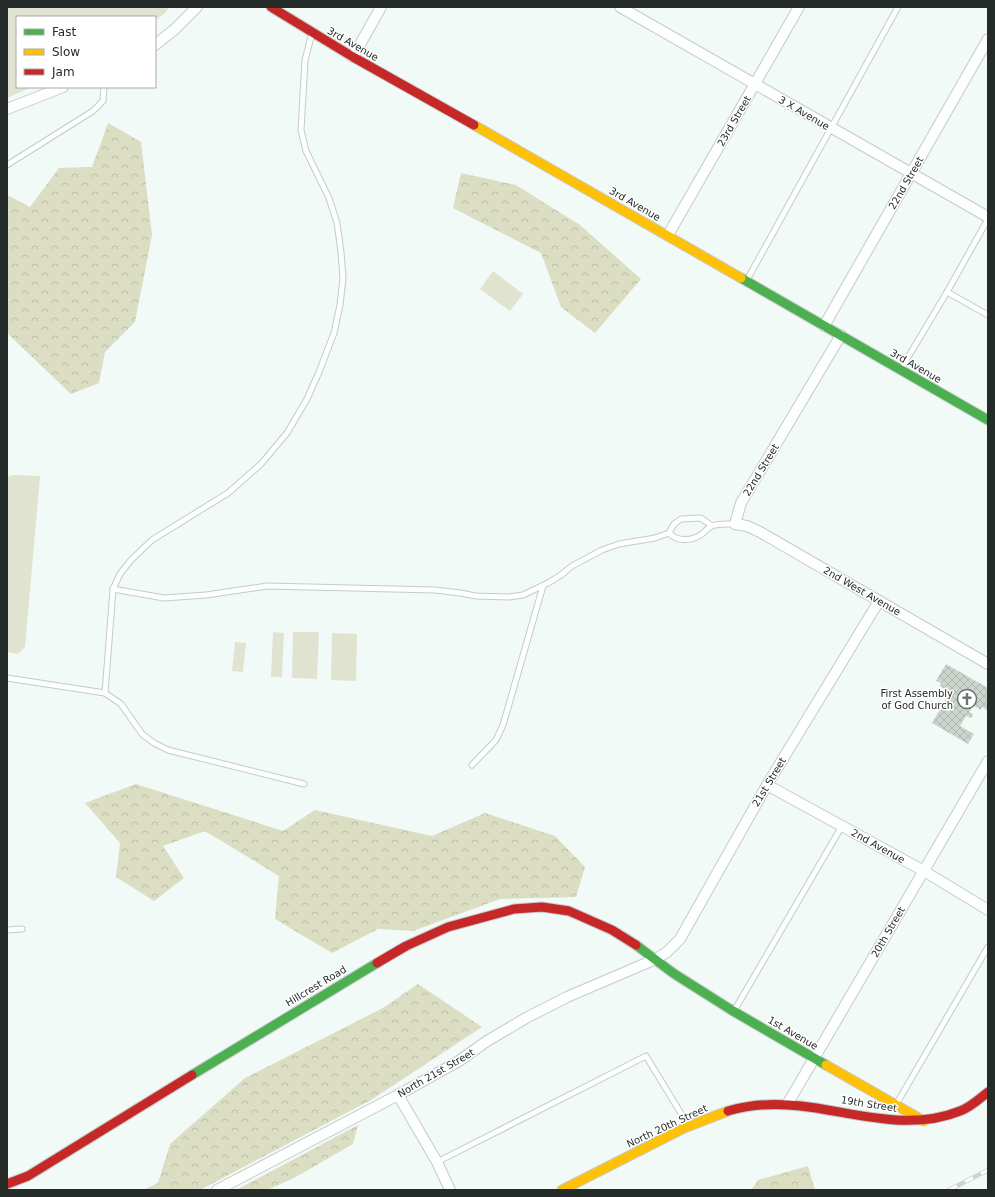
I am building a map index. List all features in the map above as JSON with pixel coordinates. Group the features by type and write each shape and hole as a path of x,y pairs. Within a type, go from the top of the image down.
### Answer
{"street":[{"path":"156,44 175,29 197,7"},
{"name":"3rd Avenue","path":"270,7 353,57 988,420"},
{"path":"353,57 381,7"},
{"name":"3 X Avenue","path":"620,7 988,218"},
{"name":"23rd Street","path":"668,236 799,7"},
{"name":"22nd Street","path":"824,326 988,39"},
{"path":"7,109 60,88"},
{"name":"22nd Street","path":"735,524 741,503 841,335"},
{"name":"2nd West Avenue","path":"735,524 747,526 760,532 988,664"},
{"name":"21st Street","path":"656,959 667,952 680,939 767,785 879,601"},
{"name":"20th Street","path":"788,1104 988,761"},
{"name":"2nd Avenue","path":"767,785 924,871 988,910"},
{"name":"Hillcrest Road","path":"7,1184 28,1176 137,1108 406,946 448,927 514,909 542,907 569,911 612,930 656,959"},
{"name":"1st Avenue","path":"656,959 673,973 734,1012 924,1120"},
{"name":"North 21st Street","path":"217,1190 398,1095 459,1061 487,1041 526,1018 568,997 656,959"},
{"name":"19th Street","path":"788,1104 826,1108 882,1120 924,1120 947,1116 961,1110 988,1092"},
{"path":"398,1095 437,1162 450,1190"},
{"name":"North 20th Street","path":"562,1190 688,1126 718,1114 747,1106 788,1104"}],"lane":[{"path":"746,281 898,7"},
{"path":"106,693 113,589 120,574 131,560 152,540 228,493 261,464 287,433 307,398 334,333 340,305 343,278 337,223 329,198 306,151 301,130 305,60 312,32"},
{"path":"7,165 94,111 103,101 104,88"},
{"path":"901,370 988,218"},
{"path":"947,292 988,315"},
{"path":"113,589 164,598 206,596 268,586 435,590 476,596 509,597 523,595 543,586 562,575 572,566 602,550 620,544 655,538 669,533 674,524 681,519 701,518 712,526"},
{"path":"669,533 673,537 681,540 691,539 700,536 712,526 735,524"},
{"path":"472,765 496,740 503,725 543,586"},
{"path":"7,678 106,693 120,704 142,734 154,743 168,750 304,784"},
{"path":"734,1012 842,826"},
{"path":"7,930 22,930"},
{"path":"897,1104 988,947"},
{"path":"437,1162 646,1056 688,1126"}],"green space":[{"path":"7,7 170,7 164,14 156,19 156,16 16,16 16,88 30,88 7,98"},
{"path":"108,123 141,142 152,235 135,322 105,352 99,383 71,394 9,335 7,330 7,195 30,207 59,168 92,167"},
{"path":"461,173 516,185 580,225 641,279 595,333 561,307 541,253 453,208"},
{"path":"493,271 523,294 510,311 480,289"},
{"path":"14,475 40,476 25,647 18,654 7,652 7,477"},
{"path":"273,632 284,633 282,677 271,677"},
{"path":"293,632 319,632 317,679 292,678"},
{"path":"332,633 357,634 356,681 331,680"},
{"path":"235,642 246,643 243,672 232,671"},
{"path":"136,784 283,831 315,810 432,836 485,813 555,836 585,867 576,897 500,899 413,931 378,929 332,953 275,919 279,876 205,831 163,846 184,878 154,901 116,877 120,843 85,803"},
{"path":"418,984 482,1027 371,1100 200,1190 143,1190 158,1183 170,1144 245,1078 383,1008"},
{"path":"358,1125 353,1144 294,1178 267,1190 236,1190"},
{"path":"808,1166 815,1190 751,1190 758,1180"}],"building":[{"name":"First Assembly of God Church","path":"946,664 988,688 988,711 982,707 981,710 973,705 969,712 973,714 971,718 966,716 960,726 974,734 968,744 932,723 950,692 940,686 941,683 936,681"}],"railway":[{"path":"949,1190 988,1170"}],"traffic: fast":[{"path":"741,278 988,420"},
{"path":"636,945 673,973 733,1011 826,1065"},
{"path":"192,1075 377,963"}],"traffic: slow":[{"path":"474,125 741,278"},
{"path":"826,1065 924,1121"},
{"path":"562,1190 684,1128 728,1111"}],"traffic: jam":[{"path":"271,7 353,57 474,125"},
{"path":"377,963 406,946 448,927 514,909 542,907 569,911 612,930 636,945"},
{"path":"7,1184 28,1176 192,1075"},
{"path":"728,1111 764,1105 783,1105 801,1106 881,1119 921,1120 940,1117 960,1111 971,1105 988,1092"}],"place":[{"name":"First Assembly of God Church","path":"967,699"}]}
